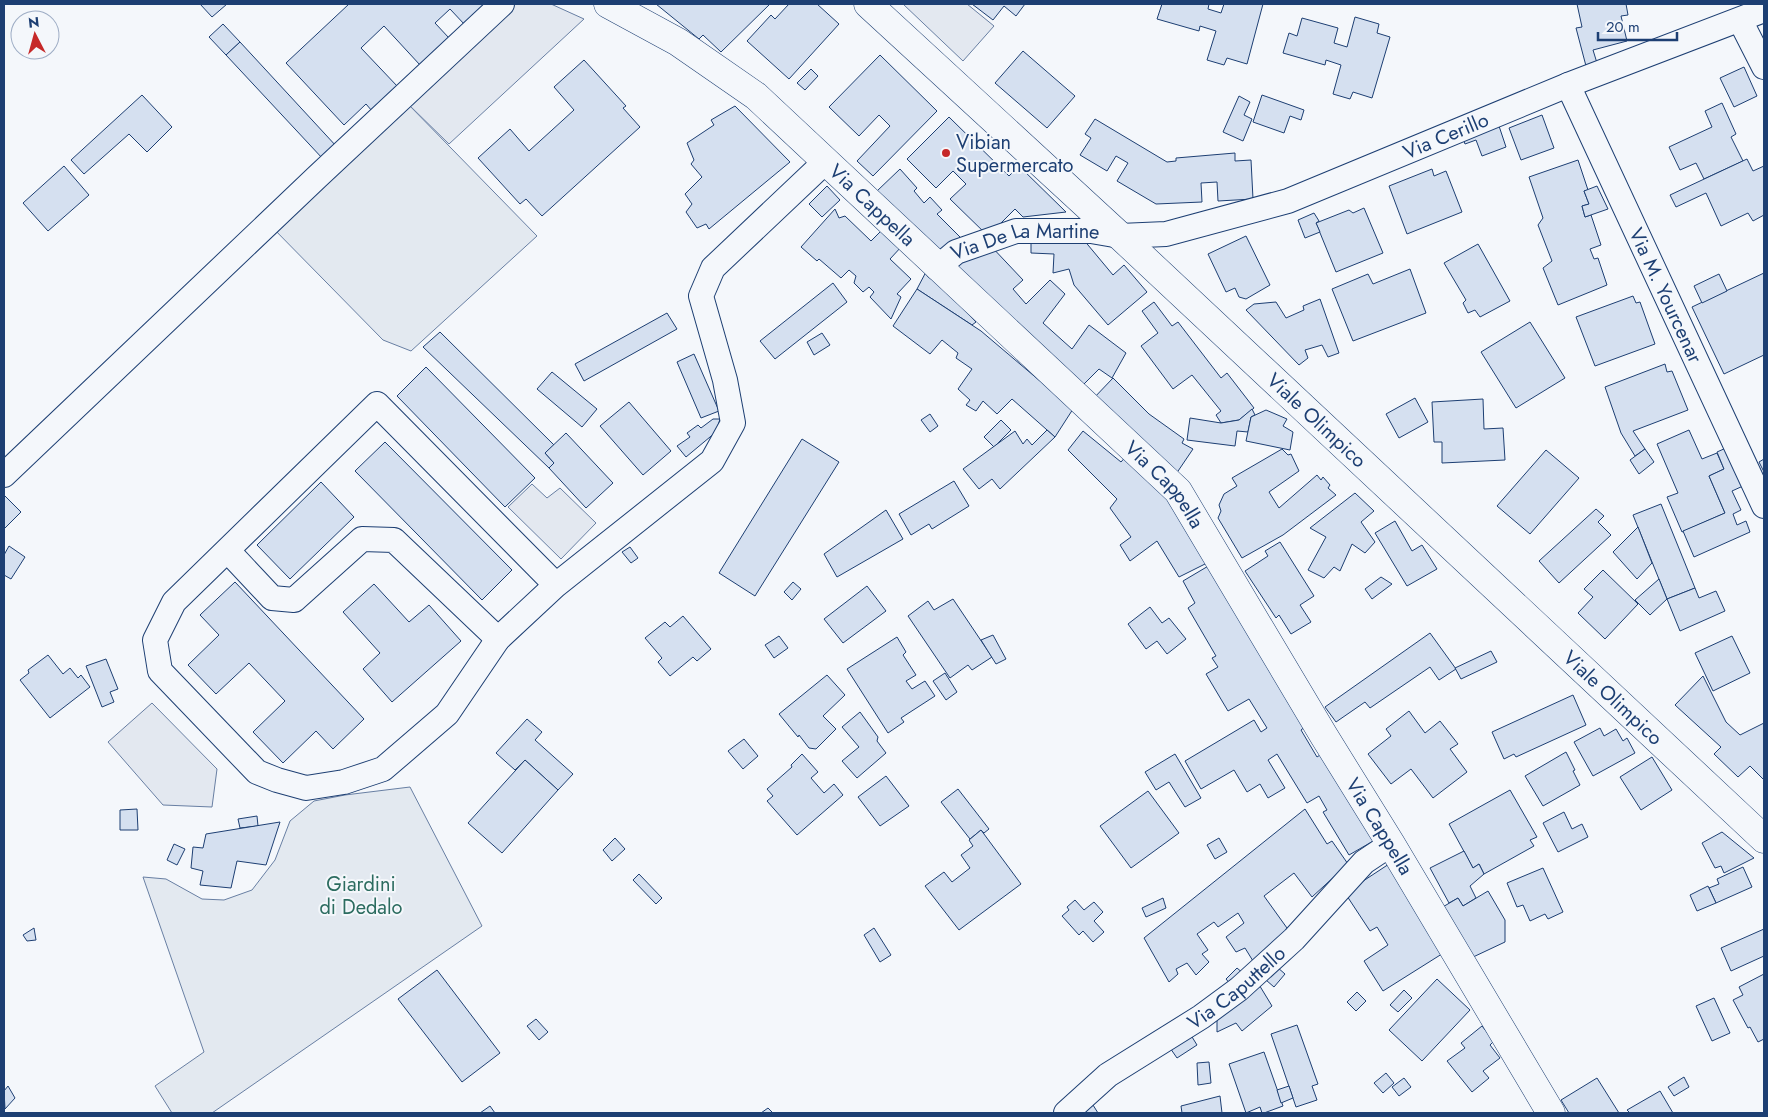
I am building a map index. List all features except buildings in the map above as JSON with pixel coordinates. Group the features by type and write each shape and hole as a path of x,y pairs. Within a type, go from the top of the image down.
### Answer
{"street":[{"path":"4,476 502,4"},
{"name":"Via Cappella","path":"608,4 678,42 756,96 1178,491 1551,1113"},
{"name":"Viale Olimpico","path":"868,4 1759,828"},
{"name":"Via Cerillo","path":"1120,236 1166,234 1288,201 1568,85 1764,10"},
{"path":"1740,20 1764,67"},
{"name":"Via M. Yourcenar","path":"1568,85 1764,506"},
{"path":"556,585 377,404 174,602 155,640 160,671 257,772 306,788 344,782 383,769 447,714 498,639 556,585 712,461 733,423 725,380 701,296 713,268 825,162"},
{"name":"Via De La Martine","path":"938,268 956,252 1016,230 1091,231 1120,236"},
{"path":"228,550 272,598 294,600 362,540 394,540 498,639"},
{"name":"Via Caputtello","path":"1066,1113 1108,1074 1201,1017 1239,989 1294,939 1364,862 1391,844"}],"green space":[{"path":"406,102 537,236 411,351 383,340 268,223"},
{"name":"Giardini di Dedalo","path":"410,787 482,926 212,1113 172,1113 155,1086 204,1052 143,877 166,879 202,899 224,900 252,890 275,860 290,821 314,801"}],"shaded area":[{"path":"507,4 551,4 584,19 449,144 406,102"},
{"path":"903,4 967,4 994,26 963,61"},
{"path":"532,484 547,498 560,488 596,523 561,559 508,507"},
{"path":"152,703 217,769 212,807 163,805 108,742"}],"place":[{"name":"Vibian Supermercato","path":"946,153"}]}
